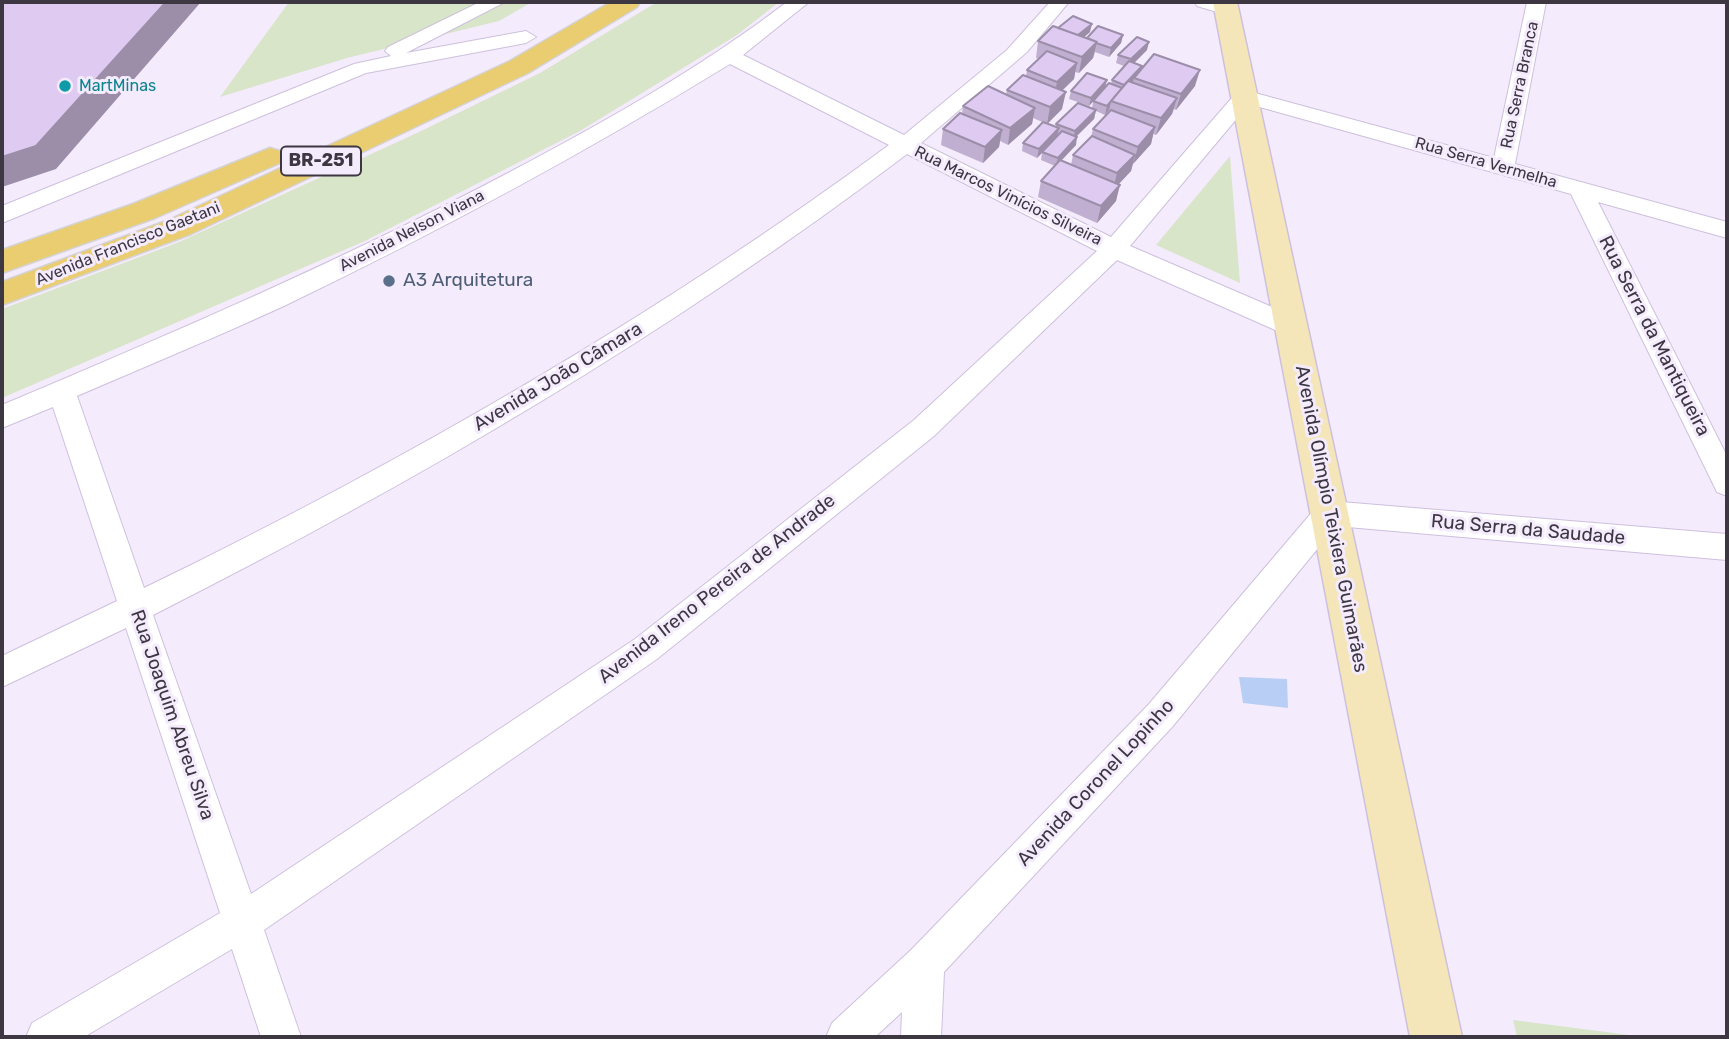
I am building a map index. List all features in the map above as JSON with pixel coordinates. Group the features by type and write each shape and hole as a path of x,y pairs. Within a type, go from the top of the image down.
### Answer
{"main road":[{"path":"2,262 144,211 432,86 586,2"},
{"name":"Avenida Francisco Gaetani","path":"2,294 180,227 519,67 628,2"}],"street":[{"path":"2,215 361,68 495,2"},
{"name":"Avenida Nelson Viana","path":"2,417 276,299 455,211 605,131 729,57 799,2"},
{"name":"Avenida João Câmara","path":"2,672 135,609 470,431 721,277 906,145 1016,52 1060,2"},
{"name":"Rua Serra Branca","path":"1503,168 1537,2"},
{"name":"Avenida Olímpio Teixiera Guimarães","path":"1219,4 1244,96 1436,1037"},
{"path":"361,68 526,37"},
{"name":"Rua Marcos Vinícios Silveira","path":"729,57 1114,249 1291,326"},
{"name":"Rua Serra Vermelha","path":"1244,96 1727,230"},
{"name":"Avenida Ireno Pereira de Andrade","path":"46,1037 242,922 646,649 924,428 1114,249 1244,96"},
{"name":"Rua Serra da Mantiqueira","path":"1580,189 1727,484"},
{"name":"Rua Joaquim Abreu Silva","path":"62,393 281,1037"},
{"name":"Rua Serra da Saudade","path":"1329,513 1727,548"},
{"name":"Avenida Coronel Lopinho","path":"846,1037 925,964 1161,715 1329,513"},
{"path":"921,1037 925,964"}],"green space":[{"path":"289,2 532,2 499,21 347,58 220,97"},
{"path":"657,2 779,2 737,35 580,131 365,241 2,398 2,309 179,242 417,133 540,73"},
{"path":"1230,156 1240,283 1156,245"},
{"path":"1513,1020 1645,1037 1517,1037"}],"water":[{"path":"1239,677 1287,679 1288,708 1243,703"}],"building":[{"name":"MartMinas","path":"2,2 166,2 36,146 2,157"},
{"path":"1073,16 1092,24 1078,35 1058,28"},
{"path":"1053,26 1097,42 1082,57 1038,41"},
{"path":"1098,26 1123,35 1111,48 1096,43 1087,38"},
{"path":"1137,37 1149,42 1131,59 1118,55"},
{"path":"1047,51 1077,63 1057,82 1027,70"},
{"path":"1154,54 1200,70 1181,94 1134,78"},
{"path":"1129,61 1142,66 1124,85 1112,80"},
{"path":"1087,73 1107,80 1091,98 1071,91"},
{"path":"1023,75 1066,92 1050,107 1007,90"},
{"path":"1128,81 1177,98 1161,118 1111,101"},
{"path":"1109,83 1122,88 1107,106 1093,101"},
{"path":"988,86 1035,108 1010,128 963,106"},
{"path":"1078,103 1096,110 1075,131 1056,124"},
{"path":"1111,110 1155,127 1138,147 1093,129"},
{"path":"960,113 1002,130 985,147 943,129"},
{"path":"1043,122 1059,128 1039,149 1023,143"},
{"path":"1062,131 1077,137 1058,158 1042,152"},
{"path":"1092,136 1135,155 1117,173 1073,155"},
{"path":"1060,160 1120,185 1101,206 1041,181"}],"place":[{"name":"MartMinas","path":"65,86"},
{"name":"A3 Arquitetura","path":"389,281"}]}
